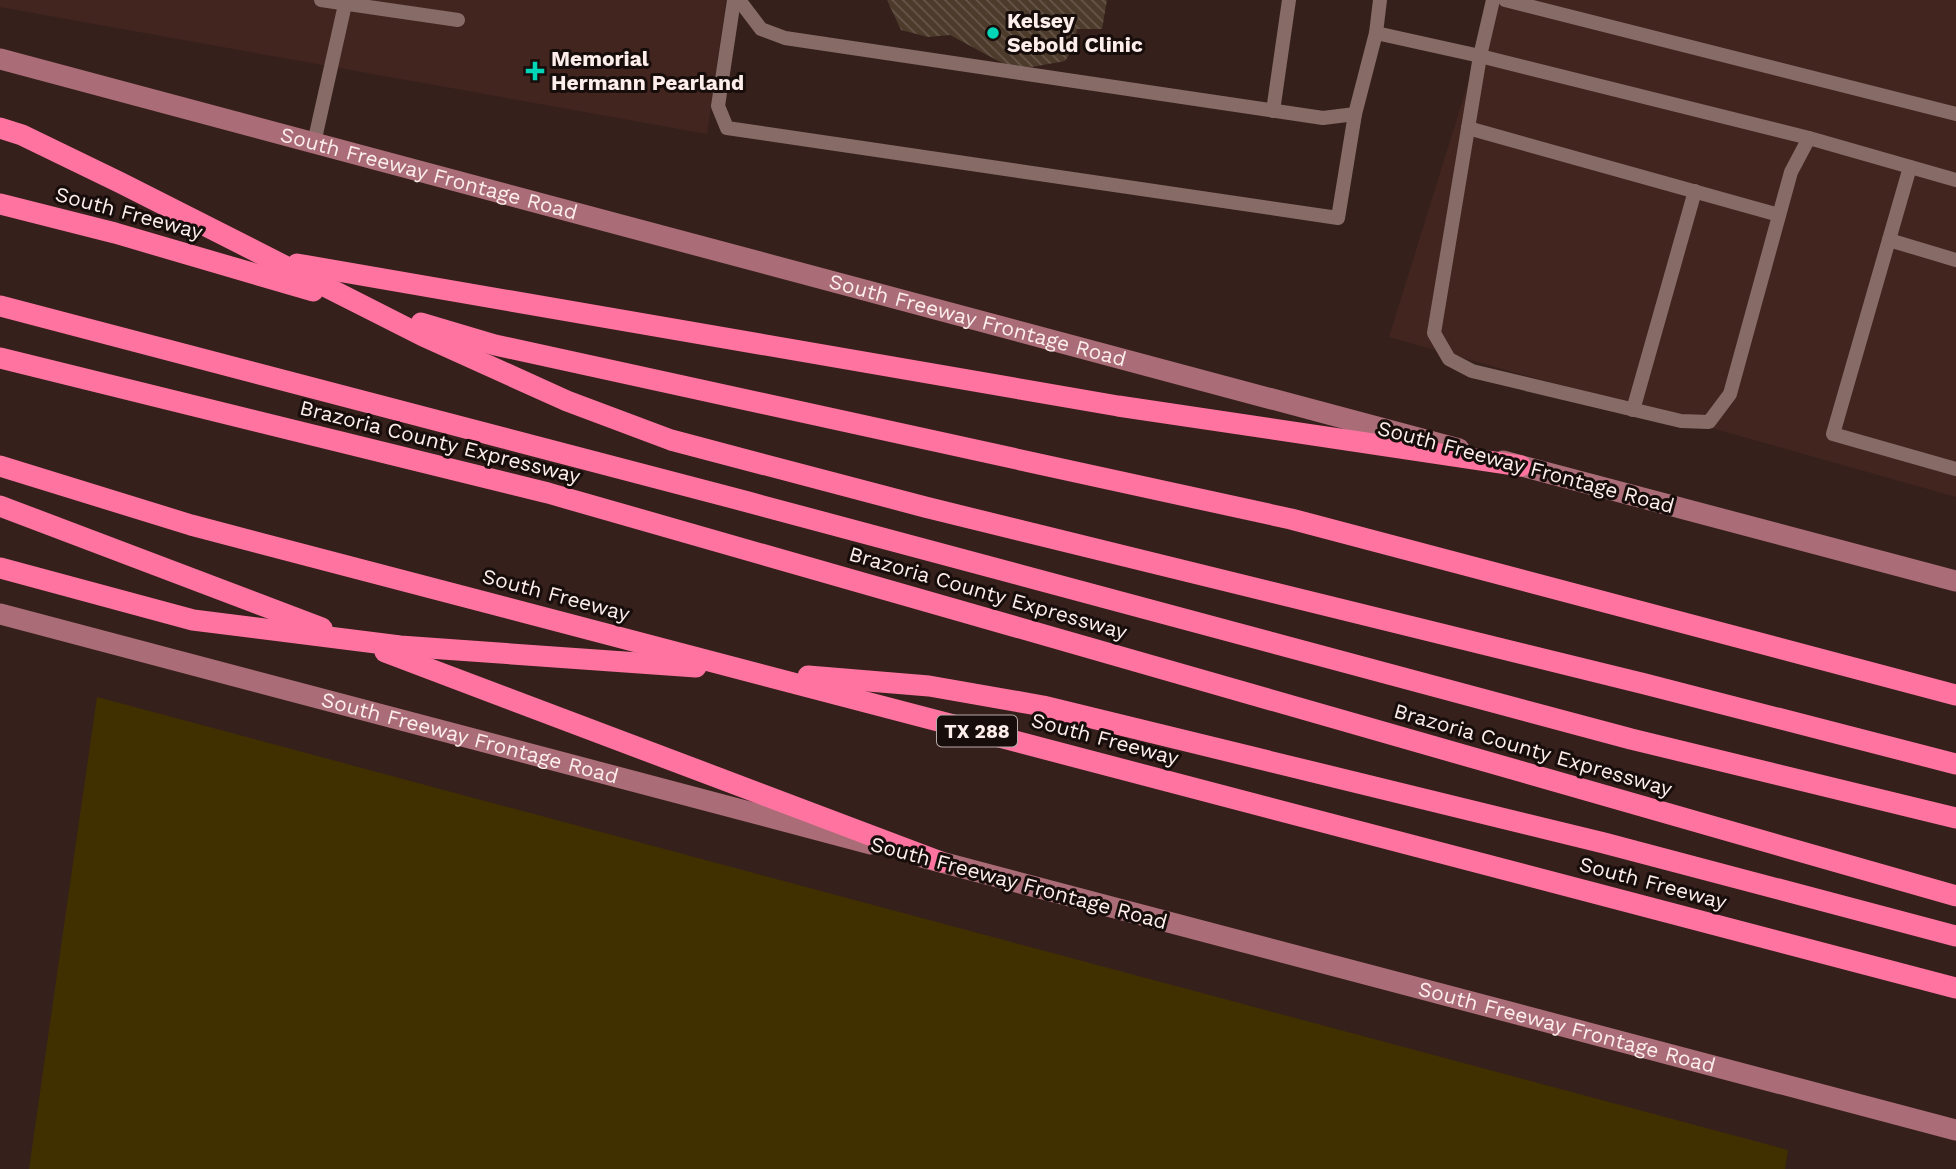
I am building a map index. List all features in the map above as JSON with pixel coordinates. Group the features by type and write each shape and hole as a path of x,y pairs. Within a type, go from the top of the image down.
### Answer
{"highway":[{"path":"0,128 22,135 121,183 423,336 567,401 650,433 938,510 1645,684 1956,764"},
{"name":"South Freeway","path":"0,204 115,233 495,345 1291,519 1956,695"},
{"path":"115,233 1118,406 1521,466"},
{"name":"Brazoria County Expressway","path":"0,306 761,505 1631,739 1956,818"},
{"name":"Brazoria County Expressway","path":"0,358 548,493 1956,897"},
{"name":"South Freeway","path":"0,466 191,525 1956,988"},
{"path":"0,506 941,862"},
{"path":"0,568 193,620 400,646 942,688 1043,705 1604,843 1956,936"}],"main road":[{"name":"South Freeway Frontage Road","path":"0,59 1956,581"},
{"name":"South Freeway Frontage Road","path":"0,614 1956,1130"}],"lane":[{"path":"321,0 458,20"},
{"path":"734,0 718,106 727,128 1338,218 1355,114 1376,33 1380,0"},
{"path":"740,0 761,29 785,38 1323,118 1355,114"},
{"path":"1273,111 1289,0"},
{"path":"1493,0 1480,56 1434,333 1449,359 1472,371 1633,410 1709,422 1730,394 1791,172 1809,138"},
{"path":"1506,0 1956,114"},
{"path":"314,143 346,2"},
{"path":"1376,33 1480,56 1809,138 1956,180"},
{"path":"1468,128 1779,215"},
{"path":"1910,167 1833,434 1956,470"},
{"path":"1633,410 1695,191"},
{"path":"1889,240 1956,260"}],"shaded area":[{"name":"Memorial Hermann Pearland","path":"0,0 726,0 707,134 0,7"},
{"path":"1494,0 1956,0 1956,497 1389,337"},
{"path":"97,697 1788,1150 1785,1169 29,1169"}],"building":[{"name":"Kelsey Sebold Clinic","path":"887,0 1107,0 1102,29 1077,29 1074,47 1065,61 1015,70 950,35 928,37 901,30"}],"place":[{"name":"Kelsey Sebold Clinic","path":"993,33"},
{"name":"Memorial Hermann Pearland","path":"535,71"}]}
